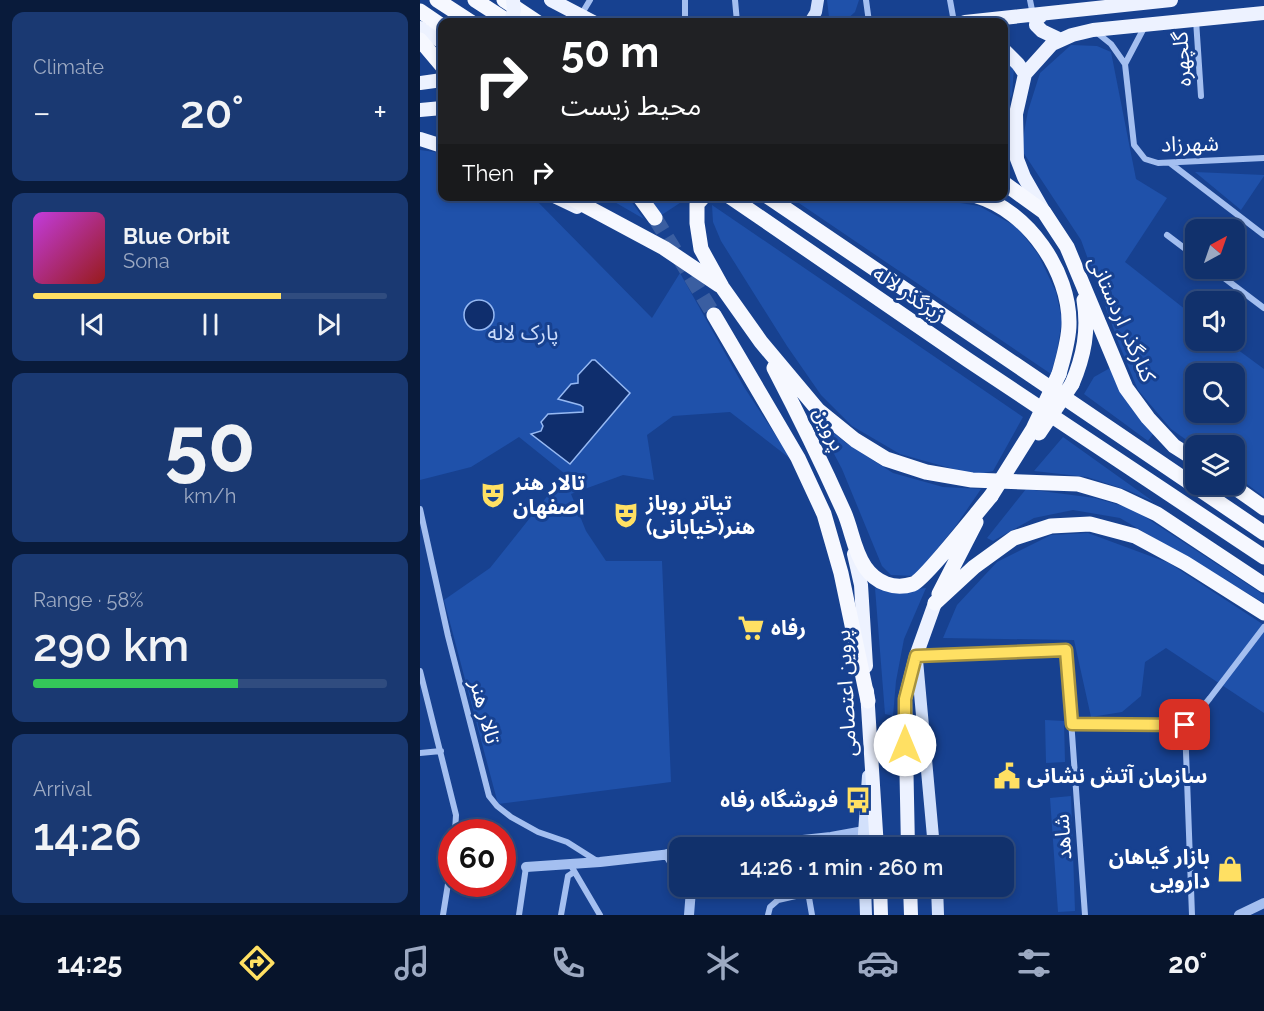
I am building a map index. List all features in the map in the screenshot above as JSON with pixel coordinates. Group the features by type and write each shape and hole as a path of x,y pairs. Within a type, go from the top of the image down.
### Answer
{"highway":[{"path":"437,0 465,18"},
{"path":"475,0 504,18"},
{"path":"504,0 531,18"},
{"path":"420,11 438,23"},
{"path":"420,40 438,61"},
{"path":"1008,186 1044,212"},
{"path":"576,201 664,248 722,287"},
{"path":"642,201 655,219"},
{"path":"701,201 697,223 701,249 722,287 760,342 818,410 855,440 886,459 926,472 972,480 1078,484 1119,496 1157,514 1264,585"},
{"name":"زیرگذر لاله","path":"736,201 1264,557"},
{"name":"زیرگذر لاله","path":"774,201 1264,533"},
{"path":"935,603 991,496 1033,429 1059,375 1070,325 1064,286 1043,245 1018,218 986,201"},
{"name":"کنارگذر اردستانی","path":"1044,212 1067,247 1126,388 1148,418 1174,446 1185,453"},
{"path":"1016,456 1038,434 1072,384 1080,365 1086,343 1087,317 1082,282"},
{"path":"714,315 798,458 824,514 841,573 868,701"},
{"name":"پروین","path":"760,342 812,440 865,567 880,582 892,586 915,584 991,496"},
{"path":"1245,495 1264,508"},
{"path":"935,603 974,567 1014,538 1051,526 1090,524 1136,536 1185,563 1264,613"}],"main road":[{"path":"511,18 514,10 513,0"},
{"path":"551,0 584,18"},
{"path":"812,18 818,0"},
{"path":"1007,18 1038,15 1091,4 1170,0"},
{"path":"1044,212 1024,177 1017,159 1016,114 1025,74 1046,49 1061,40 1093,30 1264,13"},
{"path":"1038,15 1036,25 1042,31 1061,40"},
{"path":"420,28 438,39"},
{"path":"1008,55 1025,74"},
{"path":"420,83 438,81"},
{"path":"420,110 438,108"},
{"path":"1008,123 1016,114"},
{"path":"420,139 438,145"},
{"path":"565,201 617,225"},
{"name":"پروین اعتصامی","path":"851,538 861,585 876,837"},
{"path":"908,837 905,699 916,656 935,603"},
{"path":"916,656 933,837"},
{"path":"864,837 870,742"},
{"path":"865,897 866,915"},
{"path":"881,897 882,915"},
{"path":"910,897 911,915"},
{"path":"937,897 938,915"}],"street":[{"path":"580,16 590,0"},
{"path":"685,0 685,18"},
{"path":"735,0 737,18"},
{"path":"866,0 868,18"},
{"path":"950,0 953,18"},
{"path":"1030,0 1038,15"},
{"name":"گلچهره","path":"1196,20 1201,96"},
{"path":"1093,30 1111,44 1125,64 1145,25"},
{"name":"شهرزاد","path":"1125,64 1134,145 1145,159 1158,163 1263,159"},
{"path":"1170,162 1264,235"},
{"path":"1167,235 1185,249"},
{"path":"1226,279 1264,308"},
{"name":"تالار هنر","path":"420,509 448,636 489,796 511,817 538,832 567,842 600,862"},
{"path":"1072,724 1185,725 1193,719 1264,627"},
{"name":"شاهد","path":"916,656 1066,650 1085,915"},
{"path":"420,671 456,819"},
{"path":"420,702 428,701"},
{"path":"1185,725 1192,915"},
{"path":"420,753 441,751"},
{"path":"831,837 864,831"},
{"path":"519,915 526,867 572,868 600,862 667,855 669,858"},
{"path":"561,915 568,876 572,868"},
{"path":"572,868 600,915"},
{"path":"443,915 446,897"},
{"path":"689,915 690,897"},
{"path":"768,915 770,907 778,900 787,897"},
{"path":"808,897 812,915"},
{"path":"1239,915 1264,903"}],"green space":[{"path":"827,0 859,0 855,12 848,18 829,17"},
{"path":"1071,45 1097,46 1111,52 1136,179 1167,198 1125,262 1185,309 1185,351 1240,351 1264,369 1264,497 1245,483 1245,435 1185,435 1185,439 1171,429 1138,390 1081,240 1021,149 1028,111 1040,73"},
{"path":"1008,61 1014,68 1012,95 1008,102"},
{"name":"پارک لاله","path":"420,150 438,152 438,201 537,201 652,318 680,273 744,387 792,460 730,412 673,416 647,435 654,480 623,475 571,494 586,531 606,561 662,561 671,782 498,804 444,600 490,568 565,474 519,437 471,467 420,480"},
{"path":"1195,172 1264,175 1264,176 1241,210"},
{"path":"613,201 631,201 644,219"},
{"path":"650,201 683,201 660,216"},
{"path":"796,201 948,201 979,206 1017,227 1038,254 1056,292 1062,320 1051,374"},
{"path":"712,205 1023,417 993,471 975,475 900,454 852,426 821,395 787,346 721,241 713,222"},
{"path":"1110,368 1153,434 1148,441 1084,394 1094,377"},
{"path":"814,416 846,443 893,473 943,487 981,489 955,527 915,576 891,575 882,566 842,469"},
{"path":"1063,437 1154,502 1127,490 1087,477 1034,471"},
{"path":"1026,489 1095,498 1133,509 1264,595 1264,603 1120,518 1073,510 1034,518 993,541 987,538"},
{"path":"1088,533 1169,563 1264,625 1264,713 1166,648 1145,662 1141,696 1122,712 1091,717 1074,640 943,638 957,605 997,562 1051,535"},
{"path":"875,588 889,592 926,588 904,639 896,681 893,716 885,714"},
{"path":"1045,720 1064,721 1065,762 1046,763"},
{"path":"1071,796 1075,911 1058,912 1050,798"}],"shaded area":[{"path":"479,300 490,304 494,315 490,326 479,330 468,326 464,315 468,304"},
{"path":"592,360 595,360 630,393 570,464 531,434 541,431 543,426 541,422 548,414 583,412 583,407 580,405 558,399 571,384 578,383 578,375"}],"tunnel":[{"path":"655,218 714,315"}],"place":[{"name":"تالار هنر اصفهان","path":"493,495"},
{"name":"تیاتر روباز هنر(خیابانی)","path":"626,515"},
{"name":"رفاه","path":"751,628"},
{"name":"سازمان آتش نشانی","path":"1007,776"},
{"name":"فروشگاه رفاه","path":"858,800"},
{"name":"بازار گیاهان دارویی","path":"1230,869"}],"route":[{"path":"905,745 905,699 916,656 1066,650 1072,724 1185,725"}]}
